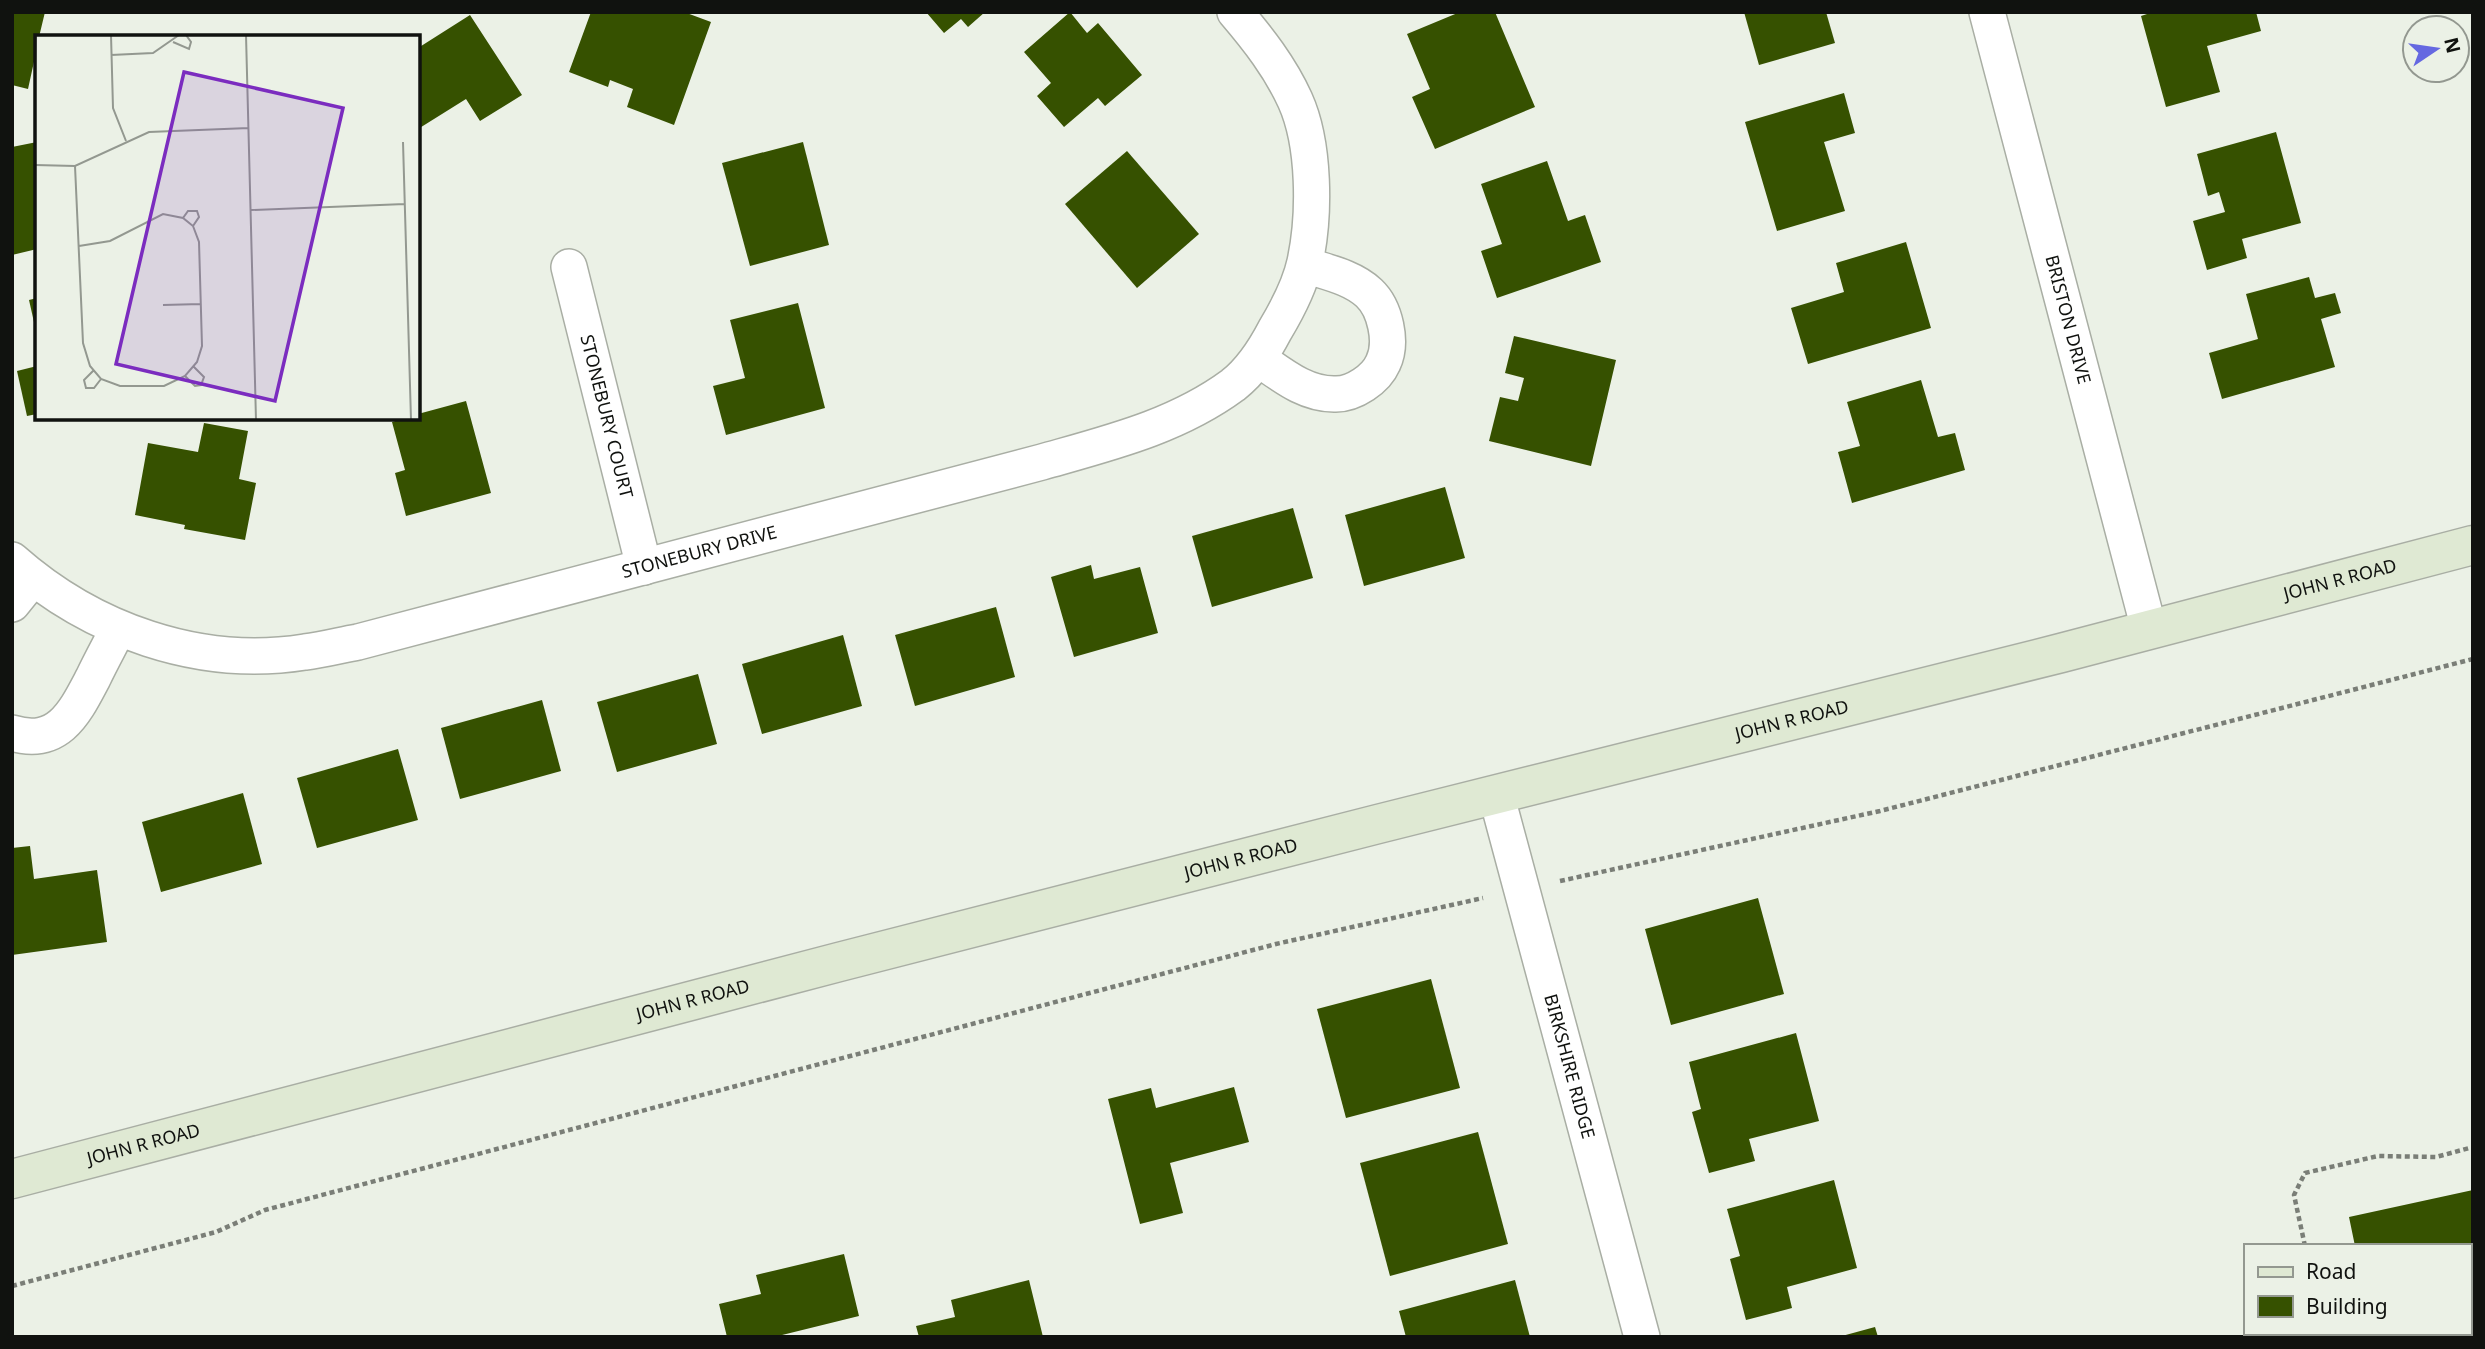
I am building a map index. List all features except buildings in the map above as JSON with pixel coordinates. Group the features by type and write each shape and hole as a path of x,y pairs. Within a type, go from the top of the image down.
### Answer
{"main road":[{"name":"JOHN R ROAD","path":"12,1179 866,955 2473,545"}],"street":[{"name":"STONEBURY DRIVE","path":"19,581 78,607 118,629 171,646 211,653 303,653 358,642 1042,463 1142,434 1185,416 1235,384 1259,359 1285,313 1305,264 1312,213 1310,158 1296,101 1266,49 1235,12"},
{"name":"BRISTON DRIVE","path":"1987,12 2149,629"},
{"path":"1259,359 1293,383 1318,392 1338,395 1358,388 1371,378 1384,362 1387,336 1382,310 1369,293 1355,283 1305,264"},
{"name":"STONEBURY COURT","path":"569,267 644,567"},
{"path":"12,733 38,737 57,730 74,714 118,629"},
{"name":"BIRKSHIRE RIDGE","path":"1496,794 1642,1337"}],"path":[{"path":"12,1286 216,1232 265,1210 1276,944 1880,811 2473,659"},
{"path":"2305,1244 2294,1195 2305,1173 2378,1156 2436,1157 2473,1147"}]}
